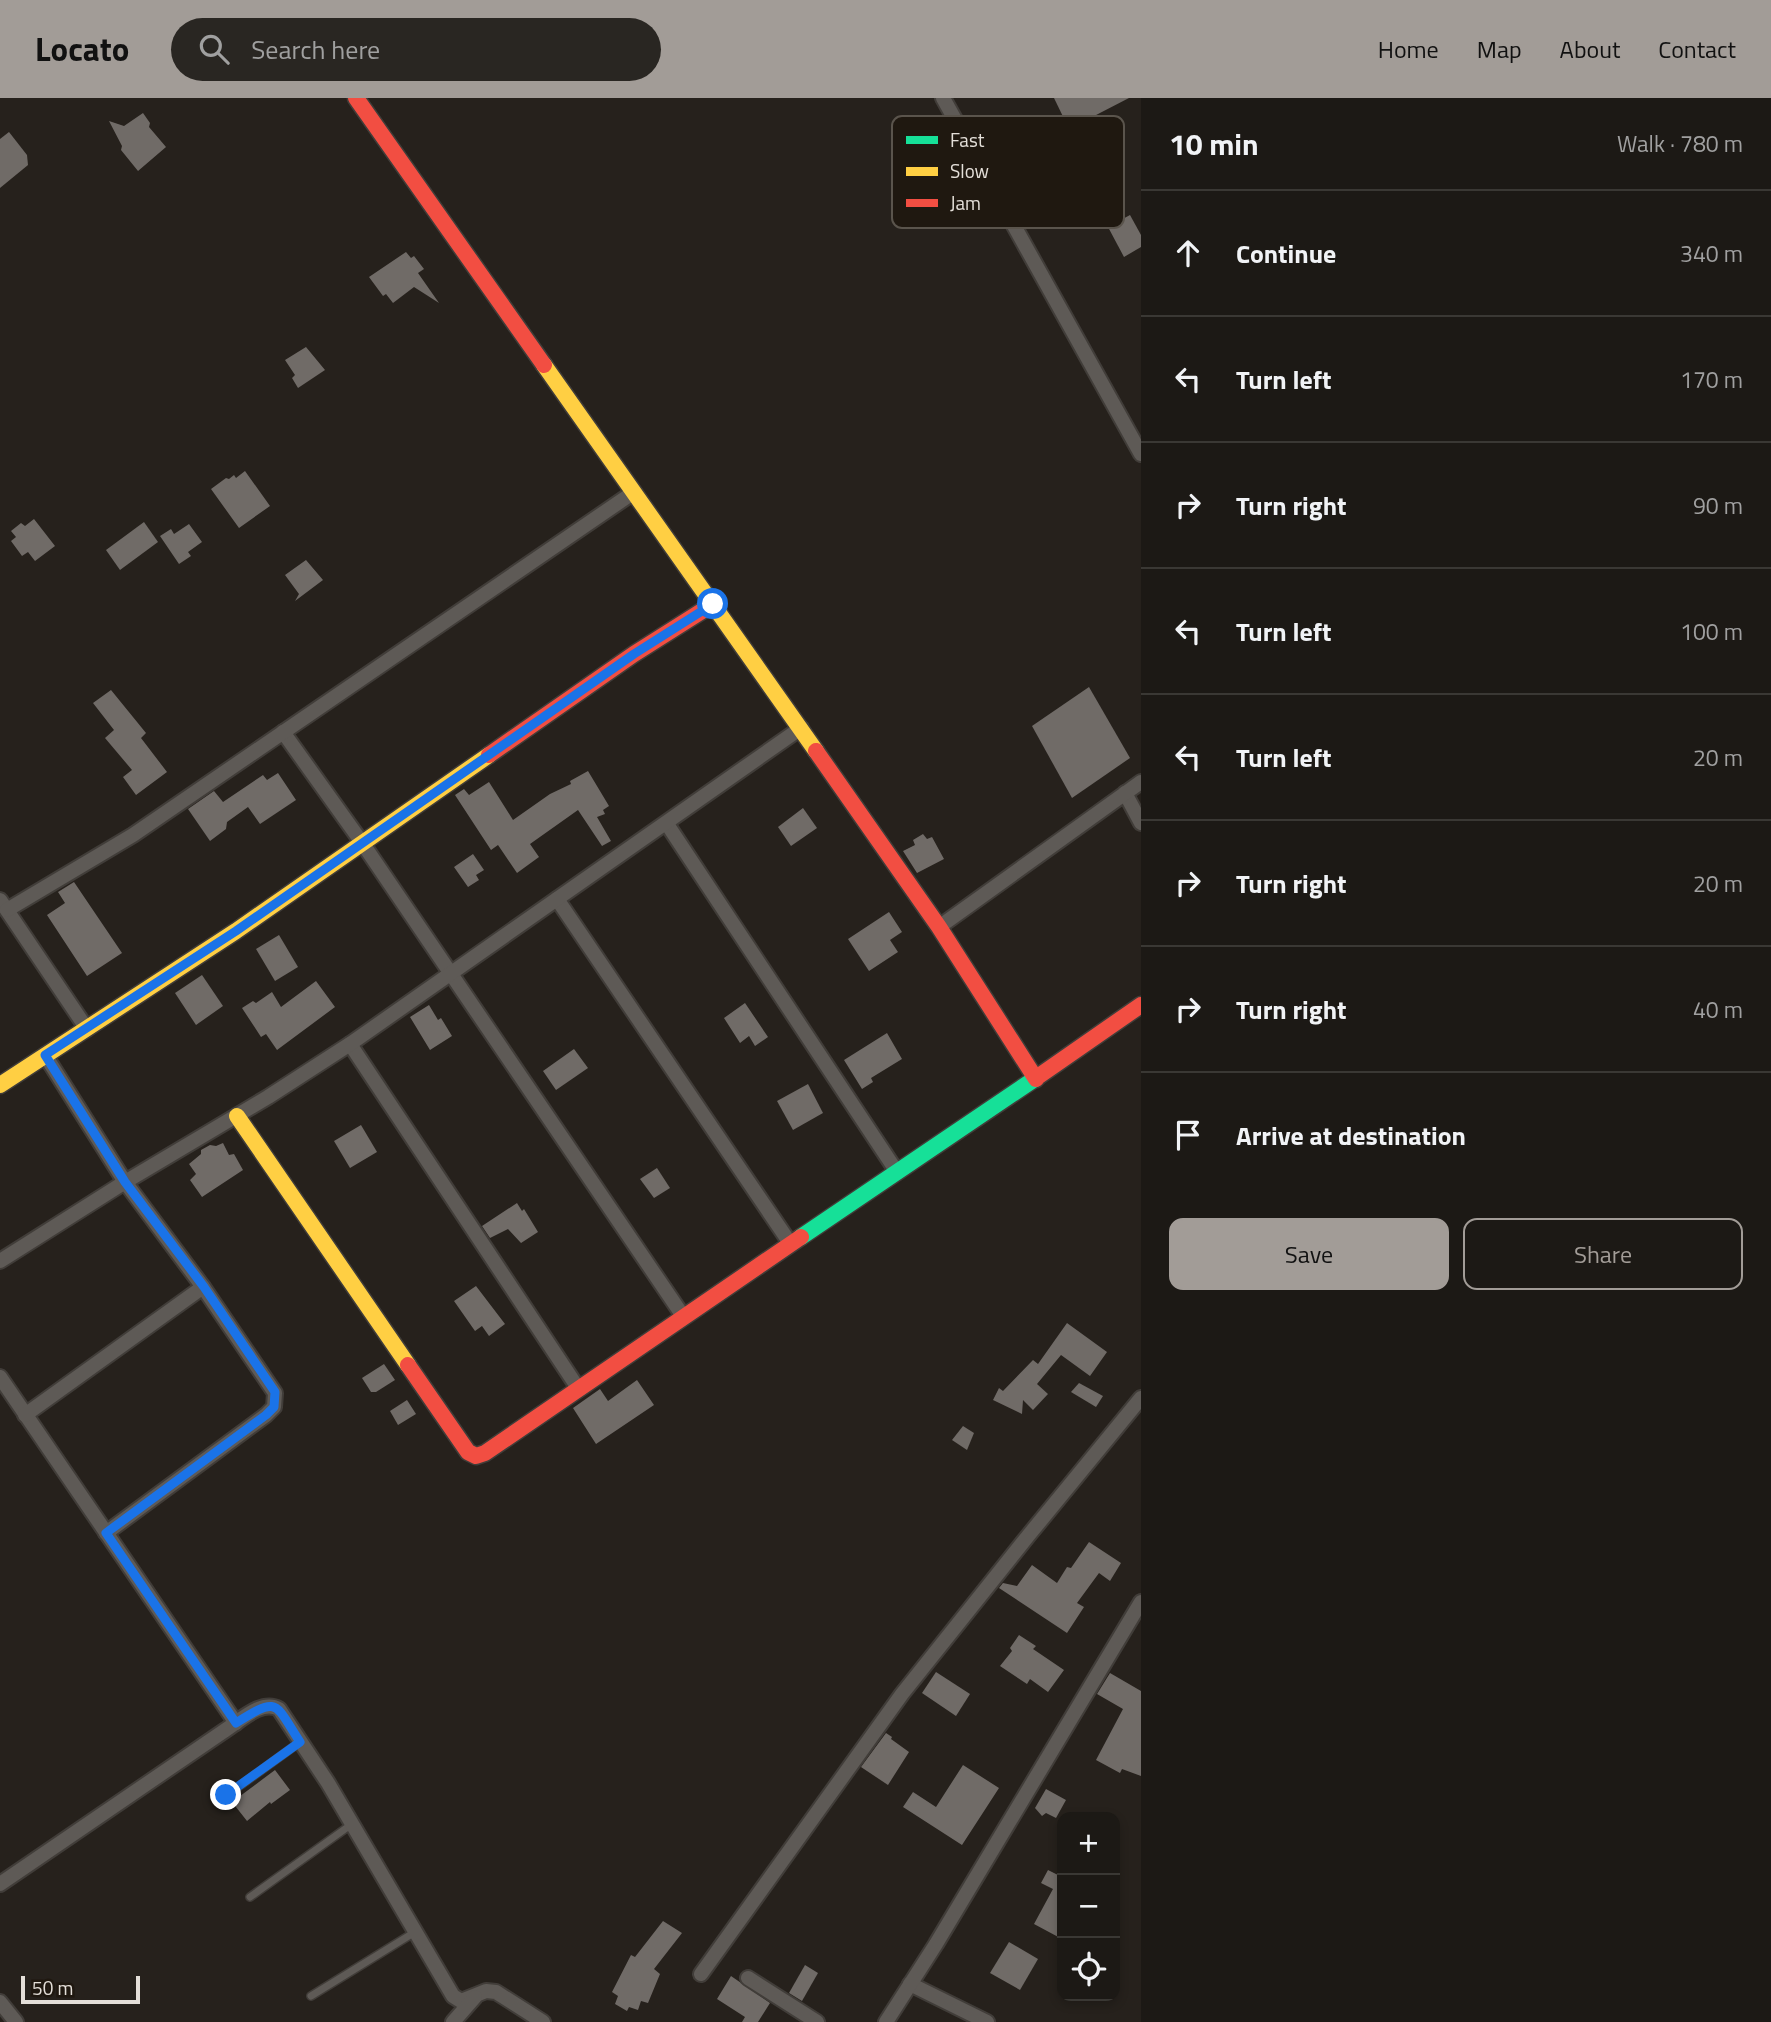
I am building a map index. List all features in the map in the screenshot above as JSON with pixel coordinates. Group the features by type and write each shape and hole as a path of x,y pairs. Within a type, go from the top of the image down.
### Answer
{"street":[{"path":"356,98 939,927 1036,1079"},
{"path":"943,98 953,116"},
{"path":"1015,228 1141,454"},
{"path":"87,1029 4,905 133,835 634,492"},
{"path":"0,1085 363,844 634,654 713,604"},
{"path":"0,1261 351,1044 450,972 801,729"},
{"path":"283,732 363,844 683,1316"},
{"path":"939,927 1141,782"},
{"path":"1125,793 1141,823"},
{"path":"667,824 897,1172"},
{"path":"556,899 790,1243"},
{"path":"237,1116 468,1452 476,1456 485,1453 790,1243 1036,1079 1141,1004"},
{"path":"351,1044 578,1388"},
{"path":"45,1055 125,1182 204,1287 275,1392 274,1407 106,1533"},
{"path":"25,1415 204,1287"},
{"path":"0,1377 236,1723"},
{"path":"701,1974 902,1694 1141,1398"},
{"path":"886,2022 1037,1779 1141,1602"},
{"path":"0,1884 236,1723 262,1707 273,1706 279,1710 352,1824 456,2000 461,2001 486,1991 496,1992 543,2022"},
{"path":"748,1978 817,2022"},
{"path":"910,1984 987,2022"},
{"path":"453,2022 477,1995"},
{"path":"0,2002 16,2022"}],"lane":[{"path":"226,1795 300,1742"},
{"path":"250,1897 352,1824"},
{"path":"311,1996 415,1932"}],"building":[{"path":"1054,98 1129,98 1094,116 1063,116"},
{"path":"143,113 150,123 149,127 166,147 138,171 121,150 122,146 109,121 124,126"},
{"path":"9,132 27,155 28,165 0,188 0,139"},
{"path":"1130,215 1141,235 1141,247 1124,257 1109,228 1124,228 1124,218"},
{"path":"406,252 411,258 414,256 424,269 418,273 439,303 414,287 393,303 386,294 383,296 369,277"},
{"path":"306,347 325,370 298,388 292,378 295,375 285,360"},
{"path":"245,471 270,506 239,528 211,489 226,478 234,475 236,478"},
{"path":"34,519 55,546 35,561 28,552 22,556 11,541 16,537 11,531 21,523 25,526"},
{"path":"144,522 158,542 120,570 106,550"},
{"path":"189,524 202,542 188,552 191,556 179,564 160,536 171,529 174,534"},
{"path":"306,560 323,580 295,601 299,594 285,575"},
{"path":"1089,687 1130,758 1072,798 1032,726"},
{"path":"111,690 146,733 141,738 167,772 136,795 123,777 132,770 105,738 114,730 93,703"},
{"path":"588,771 609,806 603,810 605,814 597,817 611,841 602,846 578,810 530,844 539,857 517,873 498,845 491,850 455,795 464,789 469,795 489,782 513,820"},
{"path":"278,773 296,800 260,824 248,807 227,822 226,829 210,841 188,809 214,791 223,802 263,775 267,780"},
{"path":"803,808 817,828 791,846 778,827"},
{"path":"923,834 927,839 932,837 944,859 917,873 903,851 915,845 913,840"},
{"path":"473,854 484,870 476,875 479,880 468,887 454,867"},
{"path":"74,882 122,953 87,976 47,915 65,903 58,892"},
{"path":"889,912 902,932 890,940 898,952 869,971 848,939"},
{"path":"279,935 298,967 275,981 256,949"},
{"path":"202,975 223,1006 196,1025 175,993"},
{"path":"316,981 335,1007 277,1050 266,1034 261,1037 242,1008 253,1001 256,1003 272,992 281,1007"},
{"path":"745,1003 768,1037 755,1046 749,1036 740,1043 724,1018"},
{"path":"429,1005 452,1036 430,1050 410,1017"},
{"path":"887,1033 902,1059 871,1078 873,1082 862,1089 844,1060"},
{"path":"574,1049 588,1068 556,1090 543,1071"},
{"path":"808,1084 823,1113 793,1130 777,1101"},
{"path":"361,1125 377,1152 350,1168 334,1141"},
{"path":"223,1143 229,1155 234,1154 243,1170 202,1197 190,1180 196,1174 189,1164 201,1154 201,1150"},
{"path":"657,1168 670,1188 654,1198 640,1179"},
{"path":"517,1203 522,1211 524,1209 538,1232 521,1243 508,1229 490,1238 482,1226"},
{"path":"476,1286 505,1324 489,1336 482,1326 475,1331 454,1301"},
{"path":"1067,1323 1107,1352 1090,1376 1061,1355 1037,1384 1048,1394 1033,1410 1023,1400 1022,1414 993,1400 999,1388 1003,1391 1033,1360 1038,1364"},
{"path":"384,1364 395,1380 376,1392 371,1392 362,1378"},
{"path":"637,1380 654,1405 596,1444 573,1408 600,1389 608,1401"},
{"path":"1079,1383 1103,1396 1096,1407 1071,1392"},
{"path":"407,1400 416,1414 398,1425 390,1411"},
{"path":"963,1426 974,1433 967,1450 952,1440"},
{"path":"1089,1542 1121,1563 1110,1581 1099,1573 1077,1603 1084,1607 1067,1633 999,1588 1003,1583 1017,1586 1032,1565 1057,1583"},
{"path":"1019,1635 1036,1646 1033,1649 1064,1670 1048,1692 1030,1679 1027,1684 1000,1666 1012,1651 1010,1648"},
{"path":"936,1672 970,1694 956,1716 922,1693"},
{"path":"1110,1673 1141,1691 1141,1776 1122,1769 1120,1773 1096,1760 1123,1709 1097,1694"},
{"path":"886,1733 909,1752 888,1785 861,1767"},
{"path":"963,1765 999,1788 962,1845 903,1807 913,1792 936,1807"},
{"path":"275,1770 290,1790 247,1821 232,1802"},
{"path":"1046,1789 1066,1800 1056,1818 1046,1813 1042,1816 1035,1808"},
{"path":"1048,1870 1057,1874 1057,1936 1034,1924 1053,1889 1041,1883"},
{"path":"663,1921 682,1933 654,1969 660,1974 648,2003 641,2001 638,2010 629,2007 627,2011 615,2004 618,1996 612,1992 631,1955 635,1957"},
{"path":"1009,1942 1038,1959 1020,1990 990,1973"},
{"path":"805,1965 818,1973 802,2001 789,1993"},
{"path":"731,1976 770,2003 758,2022 742,2022 745,2017 717,1999"}],"traffic: fast":[{"path":"801,1237 1036,1078"}],"traffic: slow":[{"path":"544,365 816,751"},
{"path":"0,1085 236,931 489,755"},
{"path":"237,1116 408,1365"}],"traffic: jam":[{"path":"356,98 544,365"},
{"path":"489,755 634,654 713,604"},
{"path":"816,751 939,927 1036,1079"},
{"path":"1036,1078 1141,1005"},
{"path":"408,1365 468,1452 476,1456 485,1453 801,1237"}],"route":[{"path":"226,1795 300,1742 279,1710 273,1706 262,1707 236,1723 106,1533 266,1415 274,1407 275,1392 204,1287 125,1182 45,1055 236,931 634,654 713,604"}]}
